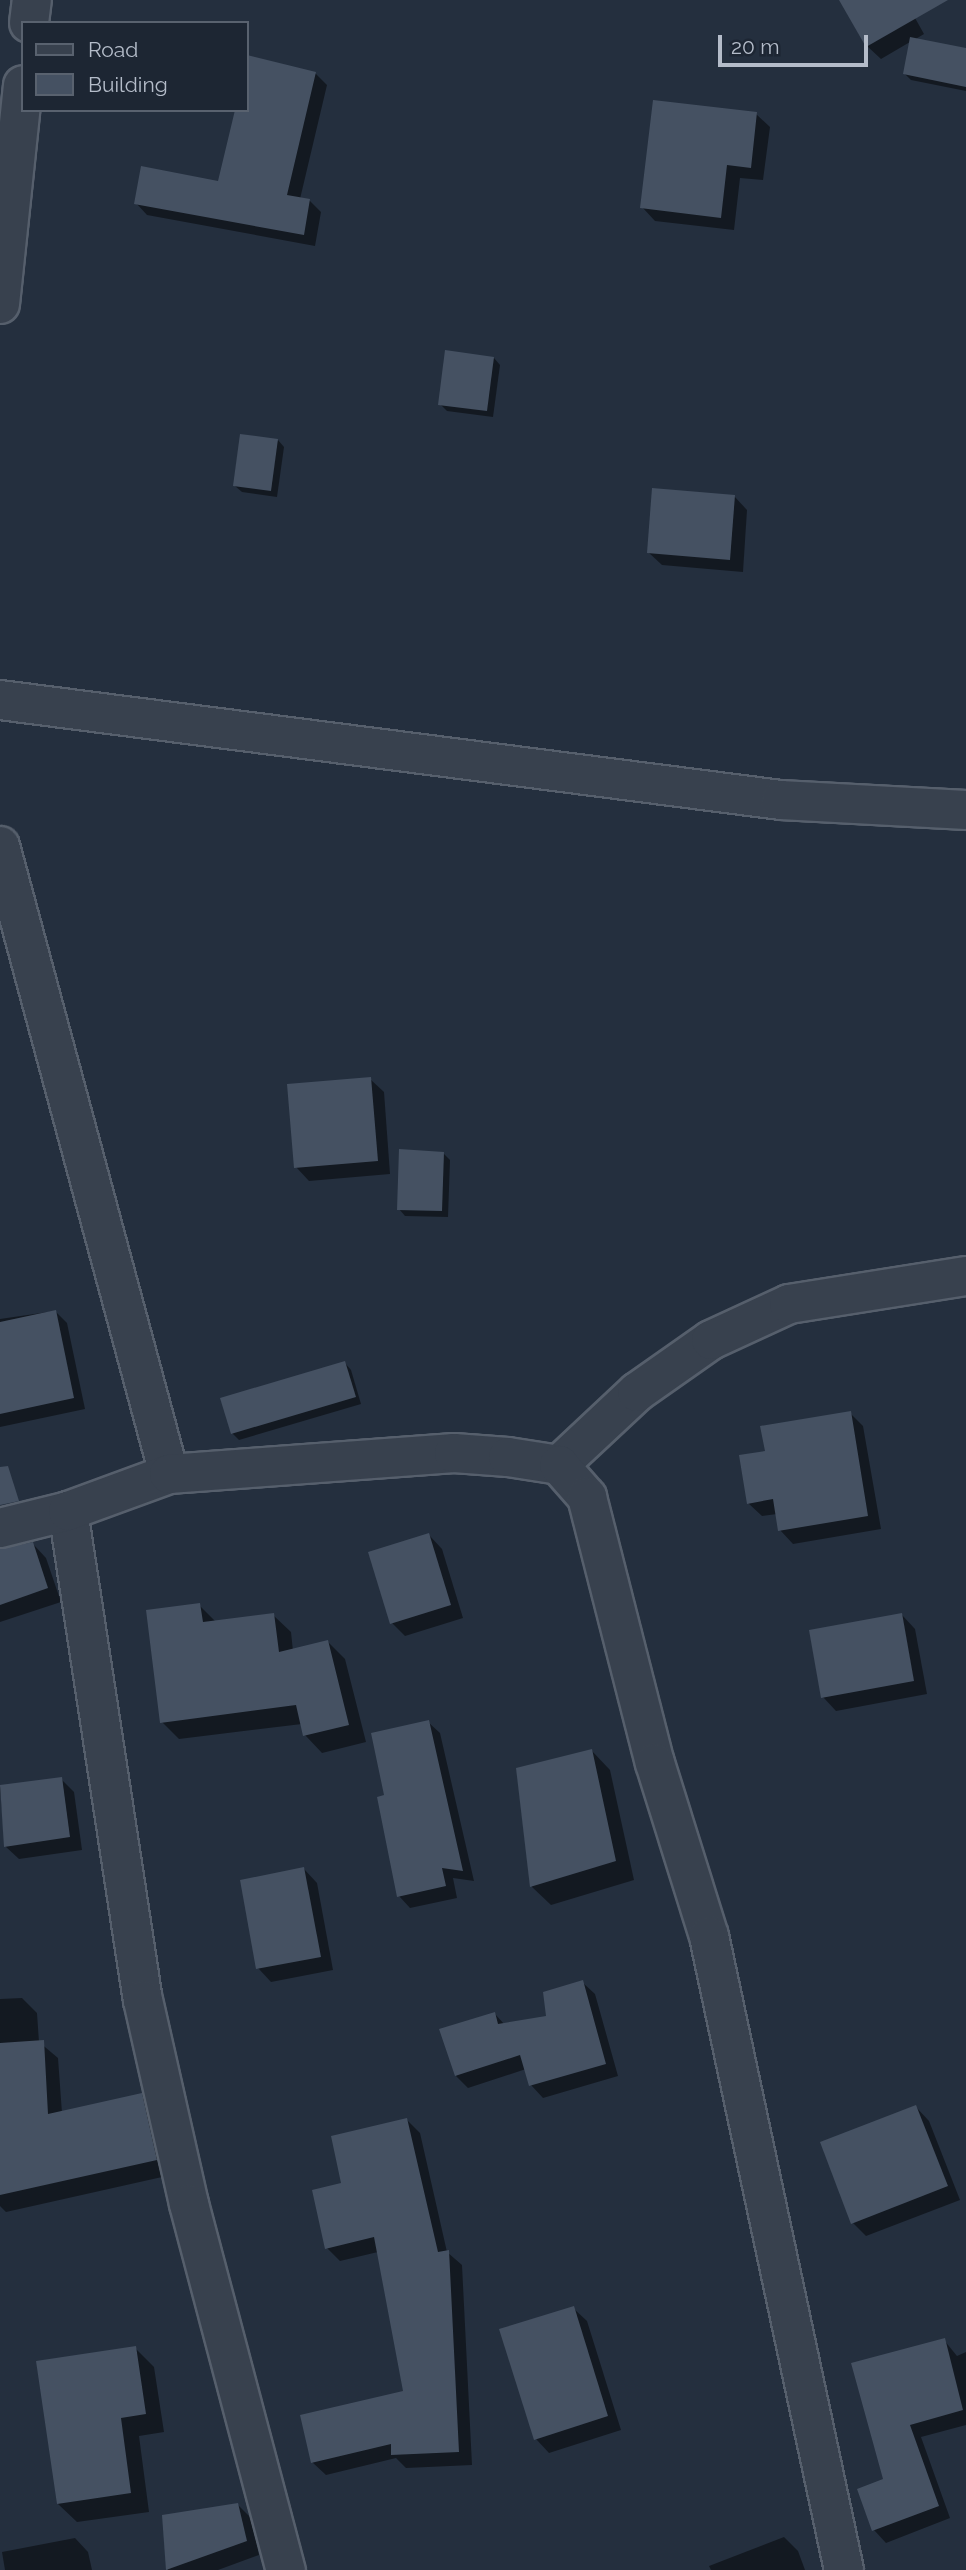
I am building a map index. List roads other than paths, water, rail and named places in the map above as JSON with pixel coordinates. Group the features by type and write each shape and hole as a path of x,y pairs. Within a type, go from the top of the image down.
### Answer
{"street":[{"path":"29,21 32,0"},
{"path":"0,304 21,104"},
{"path":"0,700 781,800 966,810"},
{"path":"0,846 169,1474"},
{"path":"559,1465 647,1384 711,1340 789,1304 966,1276"},
{"path":"0,1528 68,1511 169,1474 454,1453 559,1465 587,1497 656,1763 709,1936 844,2570"},
{"path":"68,1511 143,2000 189,2204 286,2570"}]}
